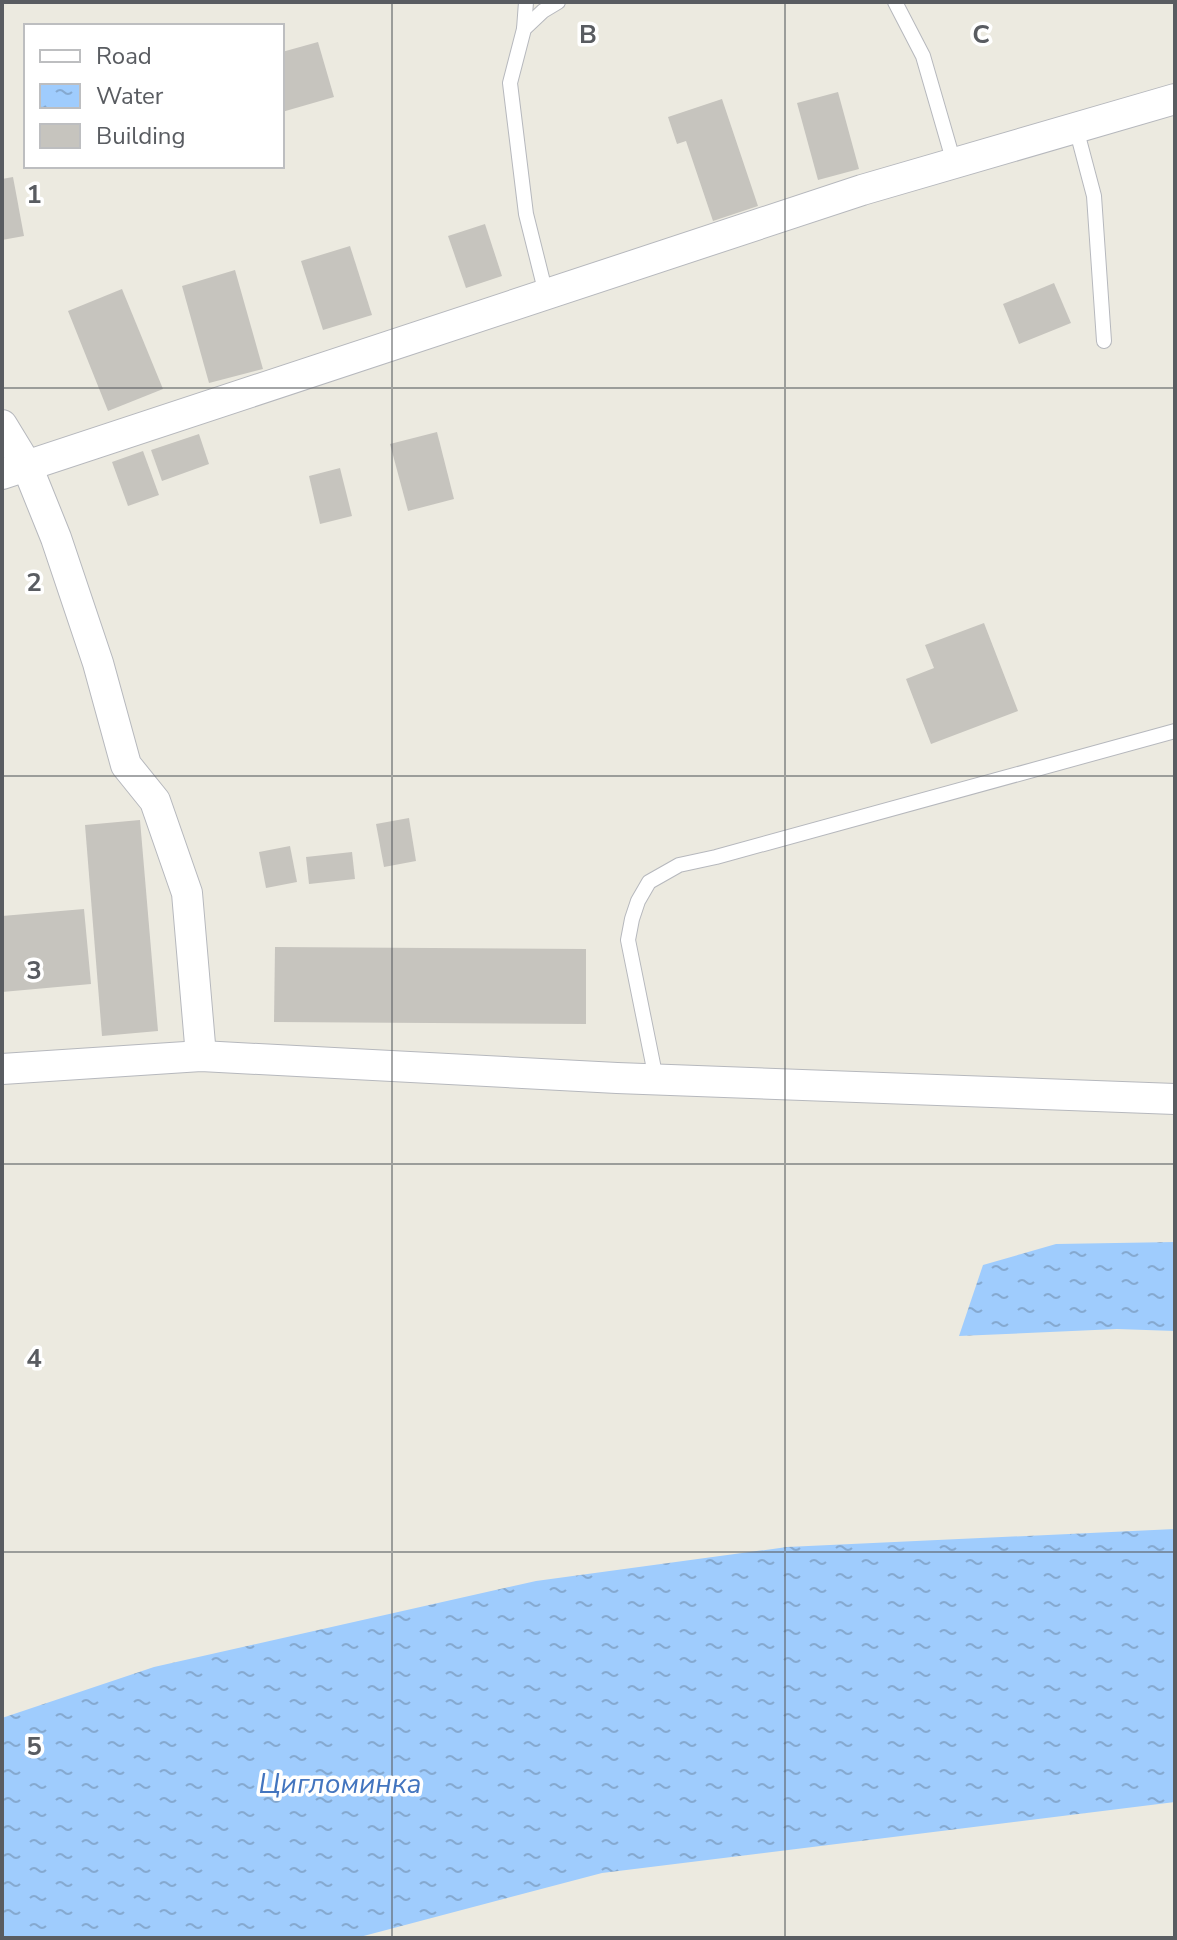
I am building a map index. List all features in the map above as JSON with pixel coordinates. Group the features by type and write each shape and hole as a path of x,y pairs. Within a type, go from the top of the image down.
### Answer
{"street":[{"path":"14,470 862,190 1175,99"},
{"path":"2,425 14,470 56,538 98,663 126,765 155,801 187,893 201,1056"},
{"path":"2,1069 201,1056 656,1079 1175,1099"}],"lane":[{"path":"526,2 524,29 510,83 526,214 546,294"},
{"path":"524,29 558,2"},
{"path":"895,2 923,56 954,163"},
{"path":"1076,128 1094,196 1104,341"},
{"path":"656,1079 628,940 638,901 649,882 679,865 1175,731"}],"water":[{"path":"1175,1242 1175,1331 1117,1329 959,1336 983,1265 1056,1244"},
{"name":"Цигломинка","path":"1175,1529 1175,1802 602,1873 356,1938 2,1938 2,1718 154,1667 536,1581 787,1547"}],"building":[{"path":"318,42 334,97 284,111 284,51"},
{"path":"838,92 859,169 818,180 797,103"},
{"path":"722,99 758,206 713,221 686,141 677,144 668,117"},
{"path":"13,177 24,236 2,240 2,179"},
{"path":"485,224 502,276 466,288 448,236"},
{"path":"350,246 372,315 323,330 301,261"},
{"path":"235,270 263,369 209,383 182,286"},
{"path":"1054,283 1071,323 1019,344 1003,304"},
{"path":"122,289 163,389 108,411 68,311"},
{"path":"437,432 454,499 408,511 390,444"},
{"path":"199,434 209,464 162,481 151,450"},
{"path":"143,451 159,495 128,506 112,462"},
{"path":"340,468 352,516 320,524 309,476"},
{"path":"984,623 1018,711 931,744 906,679 934,668 925,645"},
{"path":"409,818 416,861 384,867 376,824"},
{"path":"140,820 158,1031 102,1036 85,825"},
{"path":"290,846 297,882 266,888 259,852"},
{"path":"352,852 355,879 309,884 306,857"},
{"path":"84,909 91,984 2,992 2,916"},
{"path":"275,947 586,949 586,1024 274,1022"}]}
